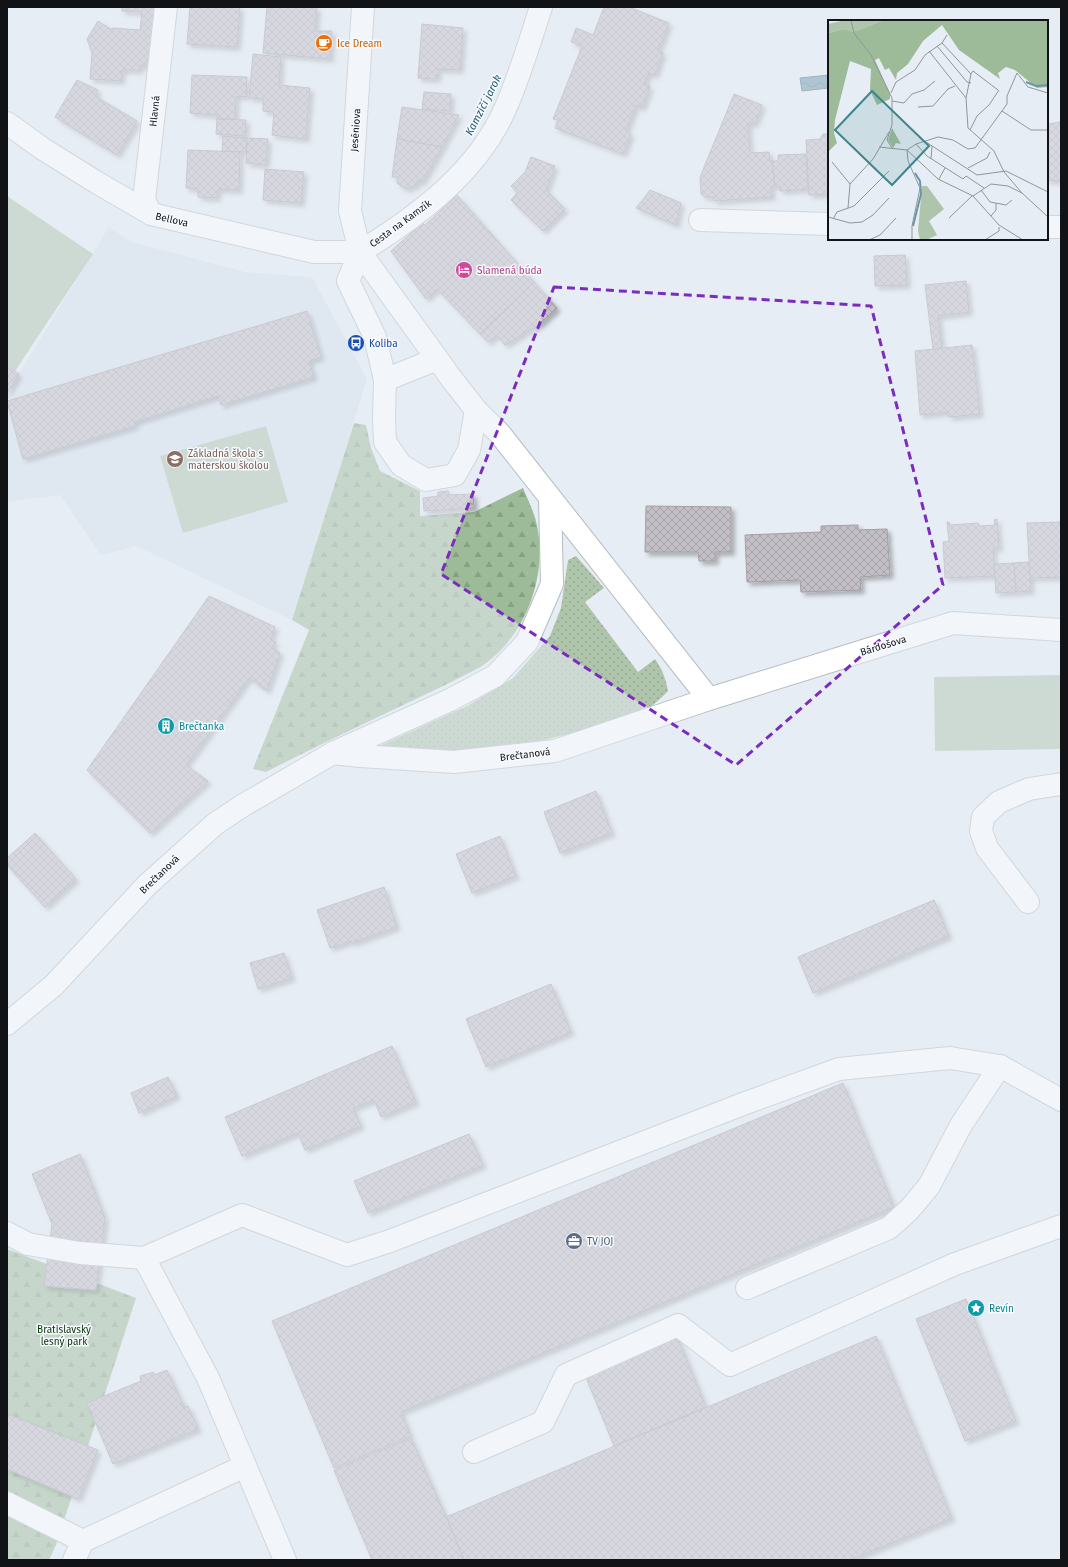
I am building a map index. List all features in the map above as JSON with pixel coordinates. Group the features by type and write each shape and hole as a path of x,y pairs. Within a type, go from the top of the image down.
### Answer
{"street":[{"name":"Hlavná","path":"151,214 144,200 166,7"},
{"name":"Jeséniova","path":"360,252 350,211 363,7"},
{"name":"Cesta na Kamzík","path":"541,7 521,69 506,108 488,139 472,161 456,179 412,217 360,252 437,359 476,410 500,434 709,699"},
{"name":"Bellova","path":"7,123 56,158 151,214 314,252 360,252"},
{"path":"700,220 828,224"},
{"path":"1048,227 1061,227"},
{"path":"360,252 348,281 375,337 385,380 385,442 401,466 426,480 455,475 469,450 476,410"},
{"path":"385,380 437,359"},
{"name":"Brečtanová","path":"7,1024 54,985 148,885 215,824 242,806 333,753 450,700 495,676 528,642 552,584 550,498"},
{"name":"Bárdošova","path":"709,699 953,623 1061,630"},
{"name":"Brečtanová","path":"333,753 454,762 554,751 709,699"},
{"path":"1028,902 987,848 981,831 983,817 999,802 1029,789 1061,784"},
{"path":"7,1233 28,1244 80,1253 144,1258 242,1215 347,1255 390,1241 743,1104 839,1069 950,1058 1000,1066 1061,1100"},
{"path":"747,1288 889,1228 909,1210 929,1186 961,1125 1000,1066"},
{"path":"474,1452 543,1422 566,1375 678,1325 730,1365 955,1264 1061,1226"},
{"path":"144,1258 208,1378 285,1560"},
{"path":"74,1560 83,1541 245,1466"},
{"path":"7,1503 83,1541"}],"highlighted area":[{"path":"554,287 871,306 943,585 736,765 441,574"}],"shaded area":[{"name":"Základná škola s materskou školou","path":"109,227 132,242 245,272 312,277 367,379 292,620 136,546 101,555 60,495 7,502 7,393"}],"green space":[{"path":"7,196 93,254 15,371 7,365"},
{"path":"354,423 366,425 371,448 380,471 420,491 420,516 474,512 523,488 534,514 540,549 539,568 530,604 522,622 512,637 500,651 481,666 448,684 266,772 253,769 309,630 292,620"},
{"path":"266,426 288,502 183,533 160,456"},
{"path":"576,556 604,588 585,602 638,672 655,659 663,674 668,691 662,697 653,705 599,727 502,750 366,752 467,706 513,678 550,636 561,608 568,560"},
{"path":"1061,675 1061,749 935,751 934,677"},
{"name":"Bratislavský lesný park","path":"7,1249 136,1298 56,1545 49,1560 7,1560"}],"water":[{"path":"828,75 828,88 802,91 800,78"}],"building":[{"path":"122,7 155,7 151,66 140,65 140,70 122,70 121,81 90,79 92,53 87,39 98,21 112,30 112,28 140,30 142,12 122,11"},
{"path":"190,7 240,7 237,47 187,44"},
{"path":"267,7 317,7 315,31 332,31 330,59 263,53"},
{"path":"604,7 629,7 669,23 658,51 663,53 655,75 649,73 644,84 650,86 642,108 636,105 626,131 631,134 623,154 555,128 558,120 553,119 582,46 571,42 576,28 593,35"},
{"path":"422,24 463,28 460,70 438,69 437,79 418,78"},
{"path":"253,54 281,57 279,85 310,88 306,139 272,135 274,112 263,111 263,99 249,98"},
{"path":"192,75 247,77 246,97 236,96 235,119 217,119 217,115 190,113"},
{"path":"77,80 98,90 95,96 137,121 117,155 55,117"},
{"path":"424,92 451,94 450,111 422,109"},
{"path":"734,94 762,105 755,123 748,124 750,153 769,152 770,161 772,161 775,186 771,186 772,197 714,201 714,197 705,197 701,194 700,177"},
{"path":"402,107 459,115 442,147 397,139"},
{"path":"217,119 246,120 245,136 216,134"},
{"path":"1061,122 1061,180 1048,181 1048,124"},
{"path":"823,134 828,134 828,194 809,195 806,140 820,139"},
{"path":"223,136 247,138 246,152 222,151"},
{"path":"247,138 268,139 266,165 246,163"},
{"path":"397,139 442,147 422,182 417,181 416,185 406,189 397,183 398,177 392,177"},
{"path":"188,150 240,152 239,190 218,189 217,198 198,197 198,189 186,188"},
{"path":"806,154 808,189 780,191 780,186 775,186 772,161 778,161 778,155"},
{"path":"531,157 555,166 546,190 565,209 543,231 511,200 517,193 511,186 525,172"},
{"path":"265,169 304,172 301,203 263,200"},
{"path":"650,190 681,203 676,225 636,208"},
{"name":"Slamená búda","path":"457,195 534,282 480,334 437,289 426,299 391,251 422,223 425,225"},
{"path":"905,255 907,285 875,286 874,256"},
{"path":"966,281 969,312 938,316 942,348 933,349 925,285"},
{"path":"534,282 557,308 542,322 505,345 497,335 488,342 480,334"},
{"path":"307,311 321,357 309,361 314,377 221,405 218,396 134,422 135,426 23,459 7,401"},
{"path":"972,345 980,414 949,417 948,412 920,415 915,351"},
{"path":"7,366 19,374 7,393"},
{"path":"448,491 449,495 473,494 474,508 424,511 423,498 438,496 438,492"},
{"path":"646,506 731,507 731,552 715,552 715,561 699,561 698,552 645,552"},
{"path":"997,519 999,548 993,548 995,576 945,578 943,542 949,541 947,522 949,522 950,525 978,523 979,526 995,525 994,520"},
{"path":"1061,522 1061,577 1030,578 1027,523"},
{"path":"858,525 858,530 887,529 890,575 860,577 861,590 801,592 800,580 747,582 745,535 821,532 821,526"},
{"path":"1029,562 1031,591 1016,592 1014,563"},
{"path":"1014,563 1016,592 996,593 994,564"},
{"name":"Brečtanka","path":"209,596 275,627 271,640 276,642 272,647 280,653 267,691 249,678 186,765 208,781 150,833 87,770"},
{"path":"596,791 612,833 560,853 544,812"},
{"path":"35,833 76,879 45,907 7,865 7,858"},
{"path":"500,836 516,876 472,893 456,854"},
{"path":"384,887 397,927 352,943 351,941 330,948 317,910"},
{"path":"934,900 949,936 813,993 798,957"},
{"path":"284,953 292,978 258,989 250,963"},
{"path":"551,984 571,1032 486,1067 466,1019"},
{"path":"392,1046 416,1102 381,1117 374,1100 353,1108 361,1126 305,1150 298,1133 242,1156 225,1117"},
{"path":"168,1077 177,1096 139,1113 131,1093"},
{"path":"843,1083 894,1207 401,1412 411,1436 334,1468 272,1321"},
{"path":"469,1134 483,1165 368,1213 354,1181"},
{"path":"80,1154 105,1218 96,1290 44,1286 52,1224 32,1174"},
{"path":"966,1299 1016,1421 965,1441 916,1319"},
{"path":"677,1336 706,1407 614,1446 585,1375"},
{"path":"876,1336 952,1518 850,1560 464,1560 446,1517"},
{"path":"167,1370 184,1407 188,1406 198,1429 113,1464 87,1403 141,1381 140,1376 154,1372 154,1375"},
{"path":"7,1414 98,1450 78,1499 7,1469"},
{"path":"411,1438 464,1560 372,1560 334,1470"}],"place":[{"name":"Ice Dream","path":"324,43"},
{"name":"Slamená búda","path":"464,270"},
{"name":"Koliba","path":"356,343"},
{"name":"Základná škola s materskou školou","path":"175,459"},
{"name":"Brečtanka","path":"166,726"},
{"name":"TV JOJ","path":"574,1241"},
{"name":"Revín","path":"976,1308"}],"water label":[{"name":"Kamzičí jarok","path":"483,105"}]}
